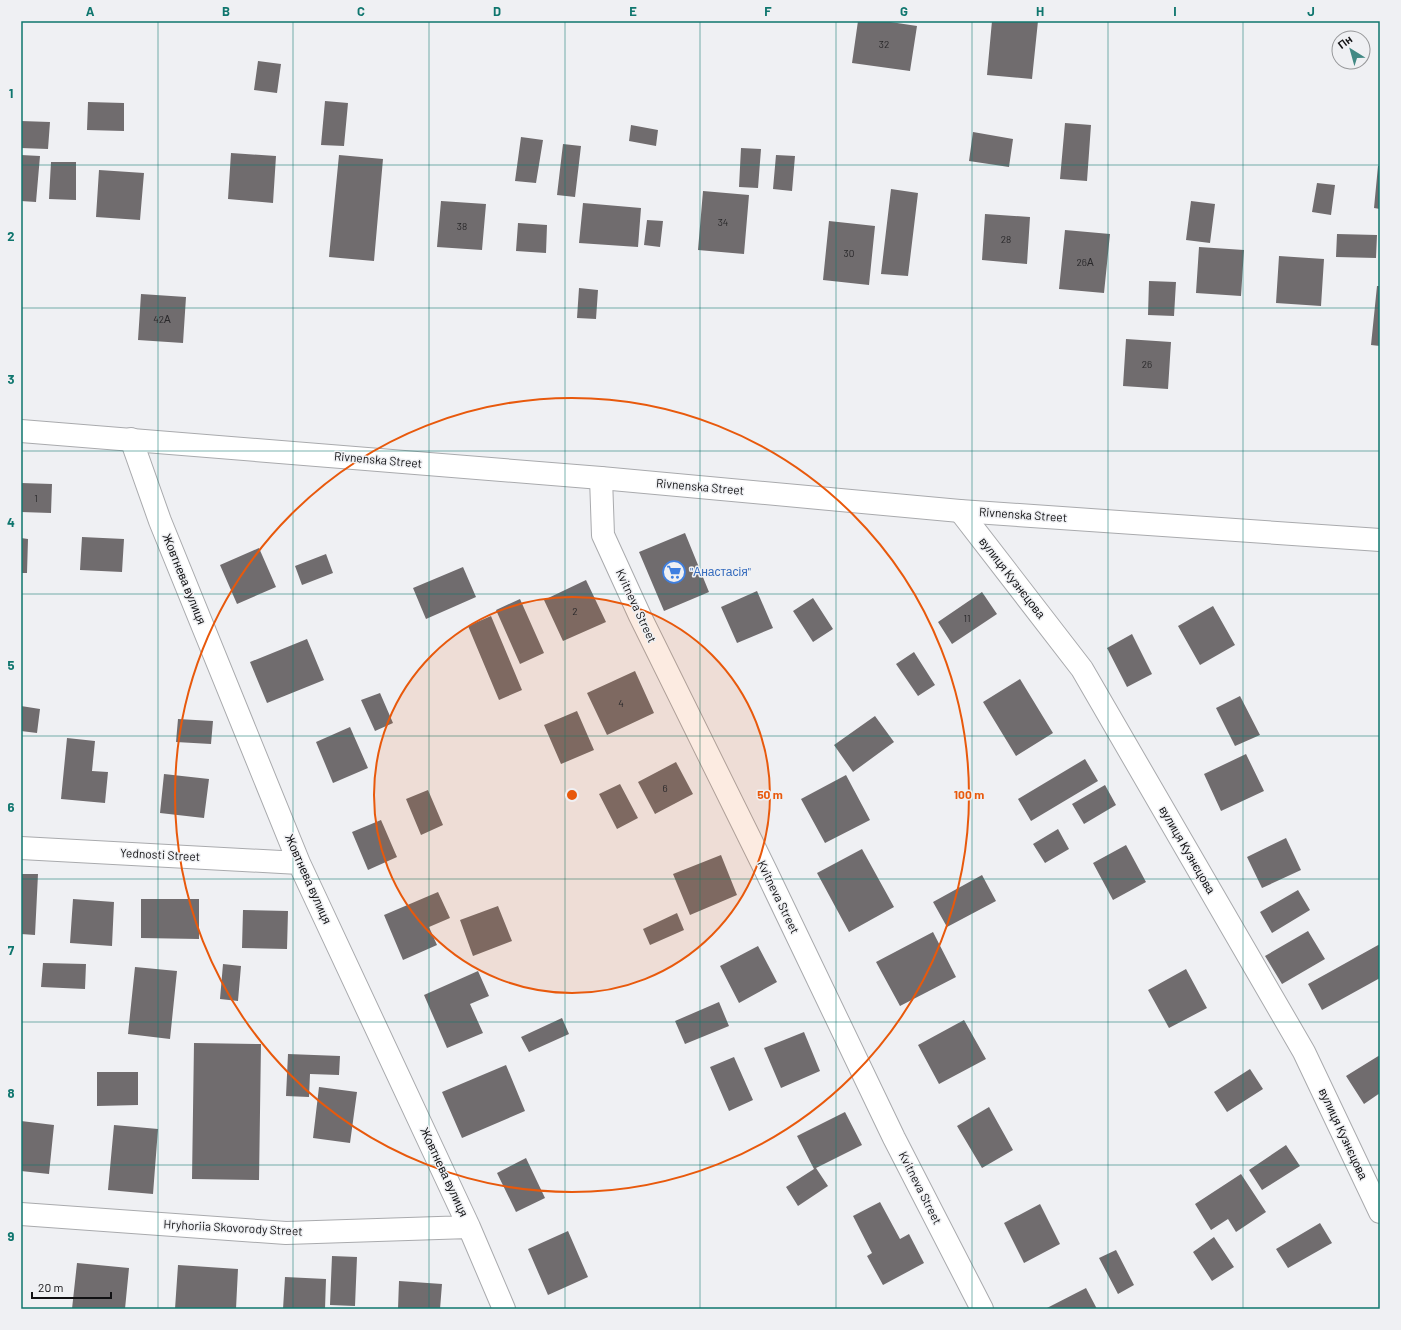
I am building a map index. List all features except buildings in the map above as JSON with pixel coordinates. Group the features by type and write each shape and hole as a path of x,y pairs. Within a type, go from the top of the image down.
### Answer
{"street":[{"name":"Rivnenska Street","path":"21,430 601,478 960,510 1380,540"},
{"name":"Жовтнева вулиця","path":"131,440 160,521 299,863 470,1227 504,1309"},
{"name":"Kvitneva Street","path":"601,478 603,535 637,609 766,871 894,1138 982,1309"},
{"name":"вулиця Кузнєцова","path":"960,510 1082,669 1304,1052 1380,1212"},
{"name":"Yednosti Street","path":"21,848 299,863"},
{"name":"Hryhoriia Skovorody Street","path":"21,1214 286,1233 470,1227"}],"place":[{"name":"\"Анастасія\"","path":"674,572"}]}
